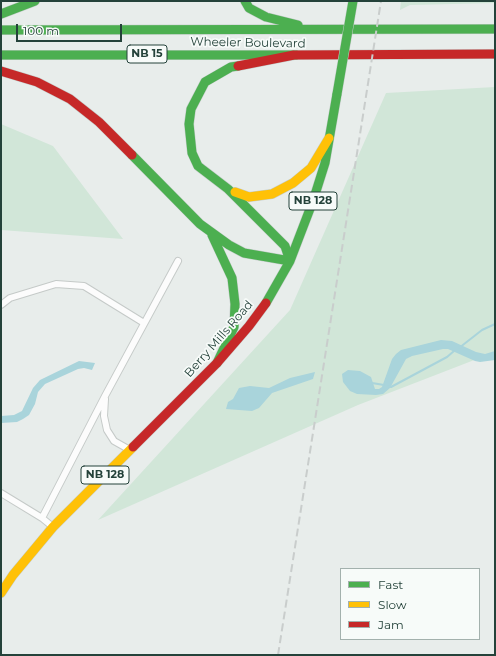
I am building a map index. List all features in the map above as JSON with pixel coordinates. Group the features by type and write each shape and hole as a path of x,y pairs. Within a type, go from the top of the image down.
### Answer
{"main road":[{"path":"1,14 35,1"},
{"path":"245,1 249,8 266,17 316,30"},
{"name":"Berry Mills Road","path":"1,593 13,575 53,527 217,363 249,326 268,300 290,261 313,201 325,163 353,1"},
{"name":"Wheeler Boulevard","path":"1,30 495,29"},
{"name":"Wheeler Boulevard","path":"1,55 495,54"},
{"path":"1,71 38,82 70,99 99,122 200,224 229,246 244,253 290,261 285,246 257,217 228,189 198,166 192,153 189,124 191,109 205,82 231,67 294,55"},
{"path":"228,189 249,197 272,194 293,184 311,168 330,138"},
{"path":"210,233 232,278 235,304 234,327 217,363"}],"street":[{"path":"42,518 105,396 178,261"},
{"path":"1,305 10,298 56,284 84,286 144,323"},
{"path":"105,396 104,416 107,430 114,441 130,450"},
{"path":"1,492 42,518 53,527"}],"green space":[{"path":"401,1 495,1 495,3 410,5 400,10"},
{"path":"495,87 495,352 358,405 98,520 290,310 386,93"},
{"path":"1,124 53,146 123,239 1,230"}],"water":[{"path":"441,340 452,341 476,352 485,354 495,351 495,360 480,362 475,361 448,349 443,349 412,356 406,359 390,388 383,394 357,394 350,391 343,382 342,374 348,370 360,371 371,377 375,389 379,389 382,387 392,359 401,350"},
{"path":"79,361 95,363 92,370 84,368 78,369 45,384 38,392 35,404 29,415 17,422 1,423 1,416 14,415 22,411 33,388 40,380"},
{"path":"315,372 313,379 272,393 259,408 252,411 226,409 228,402 233,399 239,388 250,386 269,388 290,378"}],"waterway":[{"path":"459,348 482,330 495,324"},
{"path":"388,386 391,387 447,357 454,351"},
{"path":"372,383 384,385"}],"railway":[{"path":"278,655 381,1"}],"traffic: fast":[{"path":"1,14 35,1"},
{"path":"245,1 249,8 266,17 298,25"},
{"path":"337,94 353,1"},
{"path":"1,30 495,29"},
{"path":"1,55 296,55"},
{"path":"132,155 200,224 229,245 244,253 290,261 285,246 228,189 198,166 192,153 189,124 191,109 205,82 231,67 238,66"},
{"path":"266,303 290,261 313,201 325,163 337,94"},
{"path":"212,235 232,278 235,304 234,327 217,363"}],"traffic: slow":[{"path":"235,192 249,197 272,194 293,183 311,168 329,138"},
{"path":"1,593 13,575 53,527 133,447"}],"traffic: jam":[{"path":"296,55 495,54"},
{"path":"238,66 294,55"},
{"path":"1,71 37,82 70,99 99,122 132,155"},
{"path":"133,447 217,363 249,326 266,303"}]}
